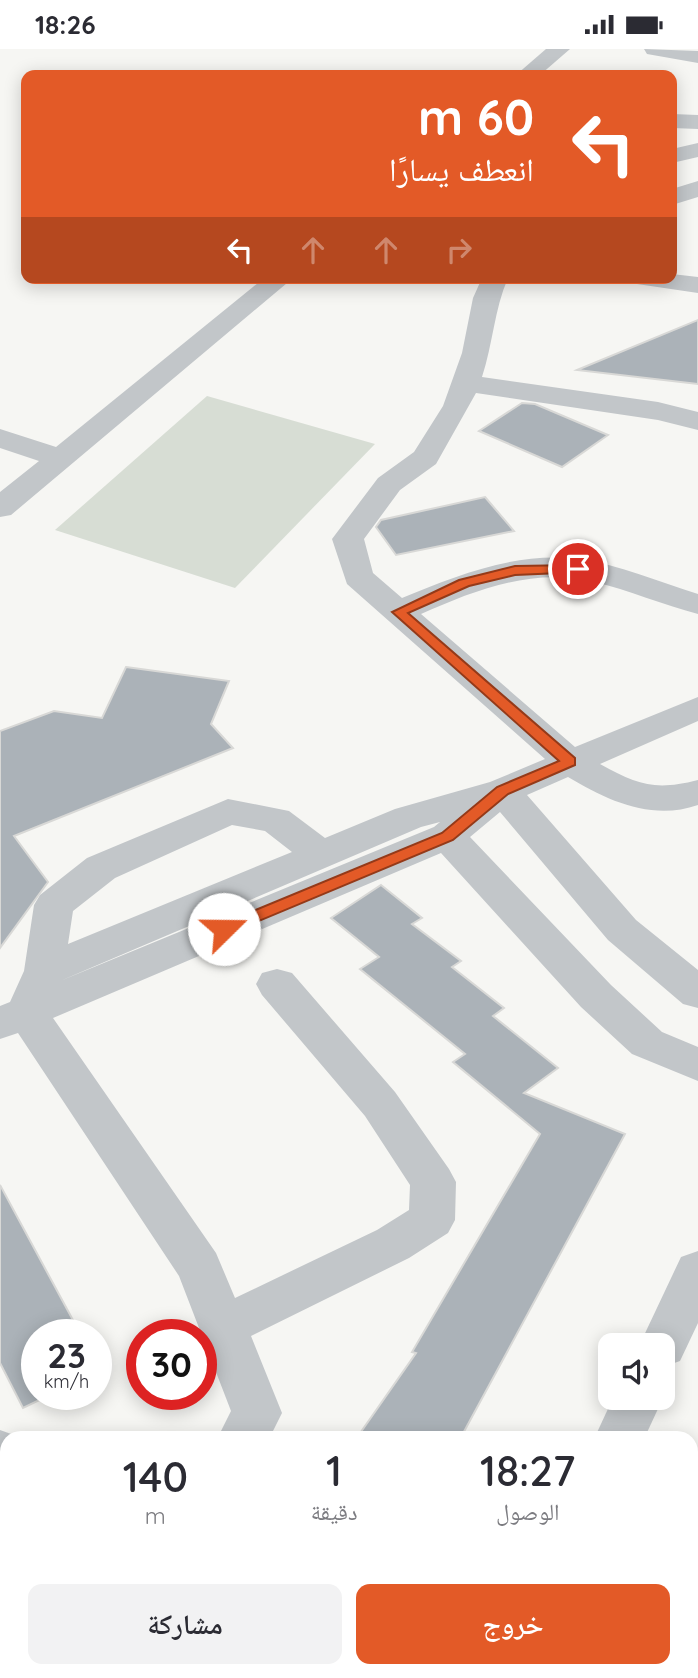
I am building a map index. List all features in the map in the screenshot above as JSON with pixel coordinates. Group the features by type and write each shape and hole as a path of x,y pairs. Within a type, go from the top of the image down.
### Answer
{"street":[{"path":"533,70 559,49"},
{"path":"655,49 698,57"},
{"path":"677,121 698,122"},
{"path":"677,155 698,150"},
{"path":"677,196 698,188"},
{"path":"677,282 698,285"},
{"path":"0,508 273,284"},
{"path":"492,284 486,298 476,353 457,405 425,459 389,484 348,539 358,577 569,762 607,783 647,800 680,800 698,792"},
{"path":"465,383 658,411 698,421"},
{"path":"0,438 61,458"},
{"path":"398,612 464,583 528,570 578,569 698,604"},
{"path":"44,971 408,818 503,791 698,708"},
{"path":"13,1017 447,836 503,791"},
{"path":"503,791 622,930 698,993"},
{"path":"13,1017 44,971 54,905 101,868 228,812 276,820 321,855"},
{"path":"447,836 596,996 648,1043 698,1065"},
{"path":"222,1327 393,1244 432,1220 433,1182 380,1104 277,984"},
{"path":"13,1017 199,1267 257,1413 247,1431"},
{"path":"669,1333 698,1271"},
{"path":"623,1431 632,1410"}],"shaded area":[{"path":"207,396 375,444 235,588 55,530"}],"building":[{"path":"698,320 698,384 577,370"},
{"path":"522,403 535,404 608,435 562,467 479,431"},
{"path":"485,497 514,531 396,555 376,527 381,520"},
{"path":"126,667 229,681 211,724 233,748 14,836 48,882 0,948 0,731 54,711 102,718"},
{"path":"381,885 422,918 412,924 461,961 452,967 504,1008 493,1016 558,1068 524,1093 625,1134 464,1431 362,1431 416,1353 412,1352 540,1134 453,1062 465,1054 360,969 379,957 331,918"},
{"path":"0,1185 72,1319 21,1319 21,1404 0,1363"}],"route":[{"path":"224,929 447,836 503,791 569,762 398,612 464,583 515,571 578,569"}]}
